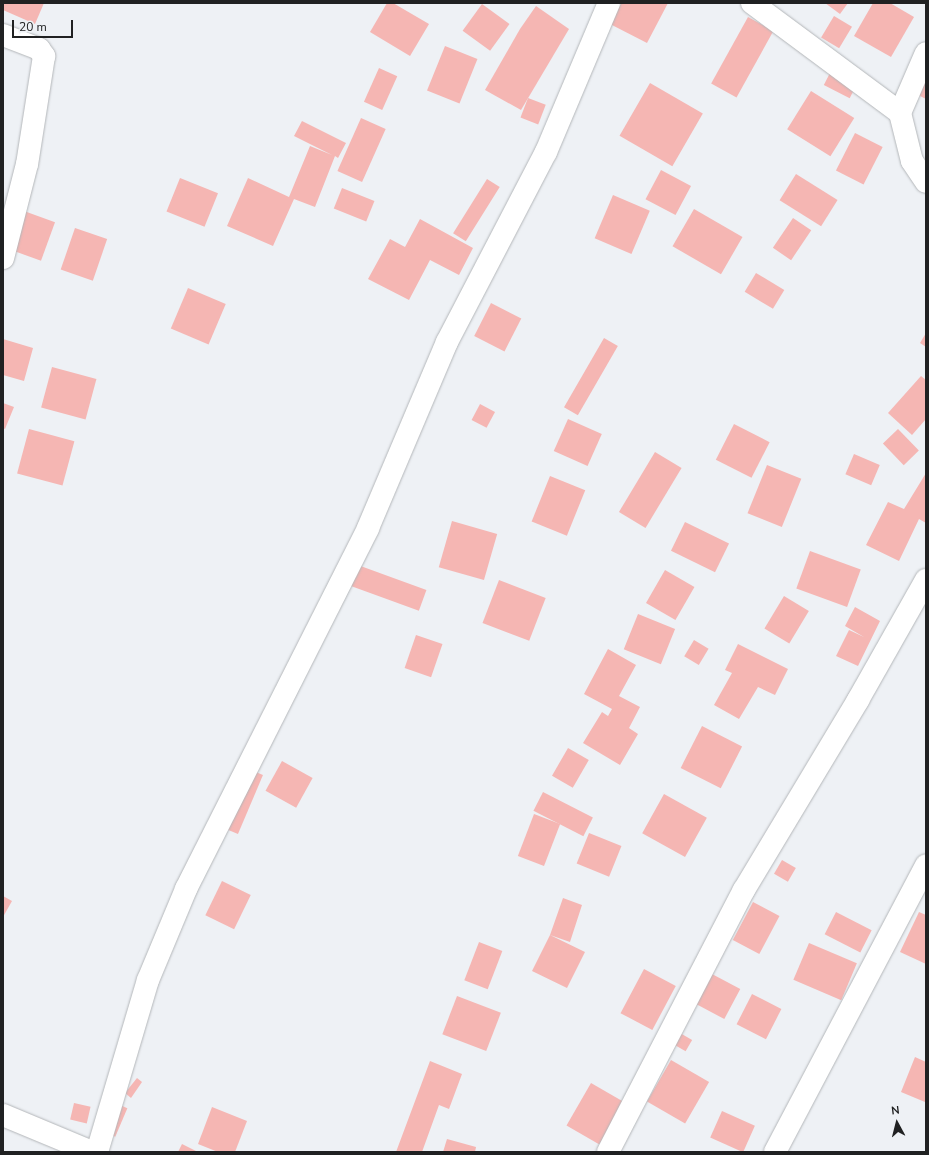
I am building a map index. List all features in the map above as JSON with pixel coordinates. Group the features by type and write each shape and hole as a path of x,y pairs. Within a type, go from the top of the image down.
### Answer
{"street":[{"path":"97,1152 148,980 186,889 368,528 448,342 546,152 609,3"},
{"path":"752,3 900,113"},
{"path":"3,35 39,49 44,56 27,164 3,258"},
{"path":"926,53 900,113 912,161 926,182"},
{"path":"608,1152 744,890 858,700 926,580"},
{"path":"775,1152 926,865"},
{"path":"3,1115 92,1152"}],"building":[{"path":"3,3 44,3 35,24 3,10"},
{"path":"387,3 393,3 429,24 410,56 370,32"},
{"path":"621,3 668,3 647,43 610,24"},
{"path":"825,3 848,3 840,14"},
{"path":"873,3 890,3 914,17 891,57 854,36"},
{"path":"482,4 510,24 490,51 463,31"},
{"path":"536,6 569,29 521,110 485,90 520,29"},
{"path":"834,16 852,27 839,48 821,37"},
{"path":"748,17 773,31 737,98 711,83"},
{"path":"445,46 477,59 459,104 427,91"},
{"path":"379,68 397,76 382,110 364,102"},
{"path":"832,69 858,82 850,98 824,85"},
{"path":"926,77 926,99 916,94"},
{"path":"650,83 703,114 672,166 620,136"},
{"path":"811,91 854,118 830,156 787,129"},
{"path":"528,98 546,105 538,124 520,118"},
{"path":"361,118 386,129 362,182 337,171"},
{"path":"302,121 346,143 338,158 335,156 315,207 294,199 273,246 227,226 248,178 289,197 310,146 332,155 294,136"},
{"path":"855,133 883,147 864,184 836,170"},
{"path":"661,170 691,186 676,215 646,199"},
{"path":"796,174 838,200 821,226 780,200"},
{"path":"180,178 218,193 205,227 167,211"},
{"path":"487,179 500,187 466,241 453,233"},
{"path":"342,188 374,201 366,222 334,208"},
{"path":"613,195 650,211 631,254 595,238"},
{"path":"694,209 742,237 721,274 672,246"},
{"path":"24,211 55,222 41,261 10,250"},
{"path":"793,218 811,230 791,260 773,248"},
{"path":"420,219 473,248 459,275 430,260 409,300 368,279 390,239 405,247"},
{"path":"75,228 107,239 93,281 61,270"},
{"path":"756,273 784,290 773,309 745,292"},
{"path":"188,288 226,304 209,345 171,329"},
{"path":"491,303 521,318 504,351 474,336"},
{"path":"926,333 926,347 920,343"},
{"path":"604,338 618,346 578,415 564,407"},
{"path":"3,339 33,348 24,381 3,375"},
{"path":"52,367 96,379 86,419 41,408"},
{"path":"921,376 926,380 926,419 912,435 888,413"},
{"path":"3,403 14,407 5,429 3,428"},
{"path":"480,404 495,412 487,428 472,420"},
{"path":"568,419 602,434 588,466 554,451"},
{"path":"734,424 770,442 751,478 716,460"},
{"path":"29,429 74,441 62,486 17,473"},
{"path":"898,429 919,451 904,465 883,444"},
{"path":"655,452 682,468 646,528 619,512"},
{"path":"854,454 880,465 871,485 845,474"},
{"path":"767,465 801,479 782,527 748,513"},
{"path":"926,473 926,523 919,519 899,561 866,545 888,502 904,509"},
{"path":"550,476 585,490 567,536 532,521"},
{"path":"452,521 497,534 484,580 439,567"},
{"path":"685,522 729,543 715,572 671,551"},
{"path":"810,551 861,569 847,607 796,589"},
{"path":"355,564 426,590 419,611 347,585"},
{"path":"665,570 694,587 675,620 646,603"},
{"path":"499,580 546,598 529,641 483,623"},
{"path":"784,596 809,611 789,644 764,629"},
{"path":"855,607 880,621 858,666 836,656 849,630 864,637 845,626"},
{"path":"638,614 675,629 661,664 624,649"},
{"path":"416,635 442,644 431,677 405,668"},
{"path":"694,640 709,649 699,665 684,656"},
{"path":"738,644 788,669 775,695 758,687 739,719 714,705 732,673 725,670"},
{"path":"608,649 636,665 619,696 640,707 629,728 638,734 620,765 583,743 602,712 608,716 612,709 584,694"},
{"path":"702,726 742,746 721,788 681,768"},
{"path":"568,748 589,760 573,788 552,776"},
{"path":"282,761 313,778 296,808 266,791"},
{"path":"251,770 263,775 238,834 226,829"},
{"path":"543,792 593,817 583,836 533,811"},
{"path":"664,794 707,818 685,857 642,833"},
{"path":"534,814 560,824 544,866 518,856"},
{"path":"589,833 621,846 609,877 577,864"},
{"path":"782,860 796,868 788,882 774,874"},
{"path":"222,881 251,895 234,929 205,915"},
{"path":"3,896 12,901 3,917"},
{"path":"563,898 582,905 570,942 550,935"},
{"path":"753,902 779,916 759,954 733,940"},
{"path":"836,912 872,930 860,952 825,934"},
{"path":"919,912 926,915 926,964 900,952"},
{"path":"550,935 585,952 567,988 532,971"},
{"path":"479,942 502,951 488,989 464,980"},
{"path":"809,943 857,963 841,1000 793,980"},
{"path":"644,969 676,986 652,1030 621,1013"},
{"path":"712,974 740,989 724,1019 696,1004"},
{"path":"752,994 781,1009 766,1039 737,1024"},
{"path":"457,996 501,1013 486,1051 442,1034"},
{"path":"680,1033 692,1040 686,1051 674,1044"},
{"path":"915,1057 926,1062 925,1102 901,1092"},
{"path":"671,1060 709,1082 685,1124 647,1102"},
{"path":"430,1061 462,1074 449,1109 439,1105 422,1152 396,1152"},
{"path":"137,1078 142,1082 131,1098 125,1093"},
{"path":"591,1083 624,1102 599,1144 566,1125"},
{"path":"74,1103 91,1107 87,1123 70,1120"},
{"path":"120,1105 127,1108 115,1137 108,1134"},
{"path":"212,1107 247,1121 235,1152 218,1152 198,1144"},
{"path":"722,1111 755,1126 743,1152 710,1137"},
{"path":"447,1139 476,1147 475,1152 443,1152"},
{"path":"182,1144 198,1152 178,1152"}]}
